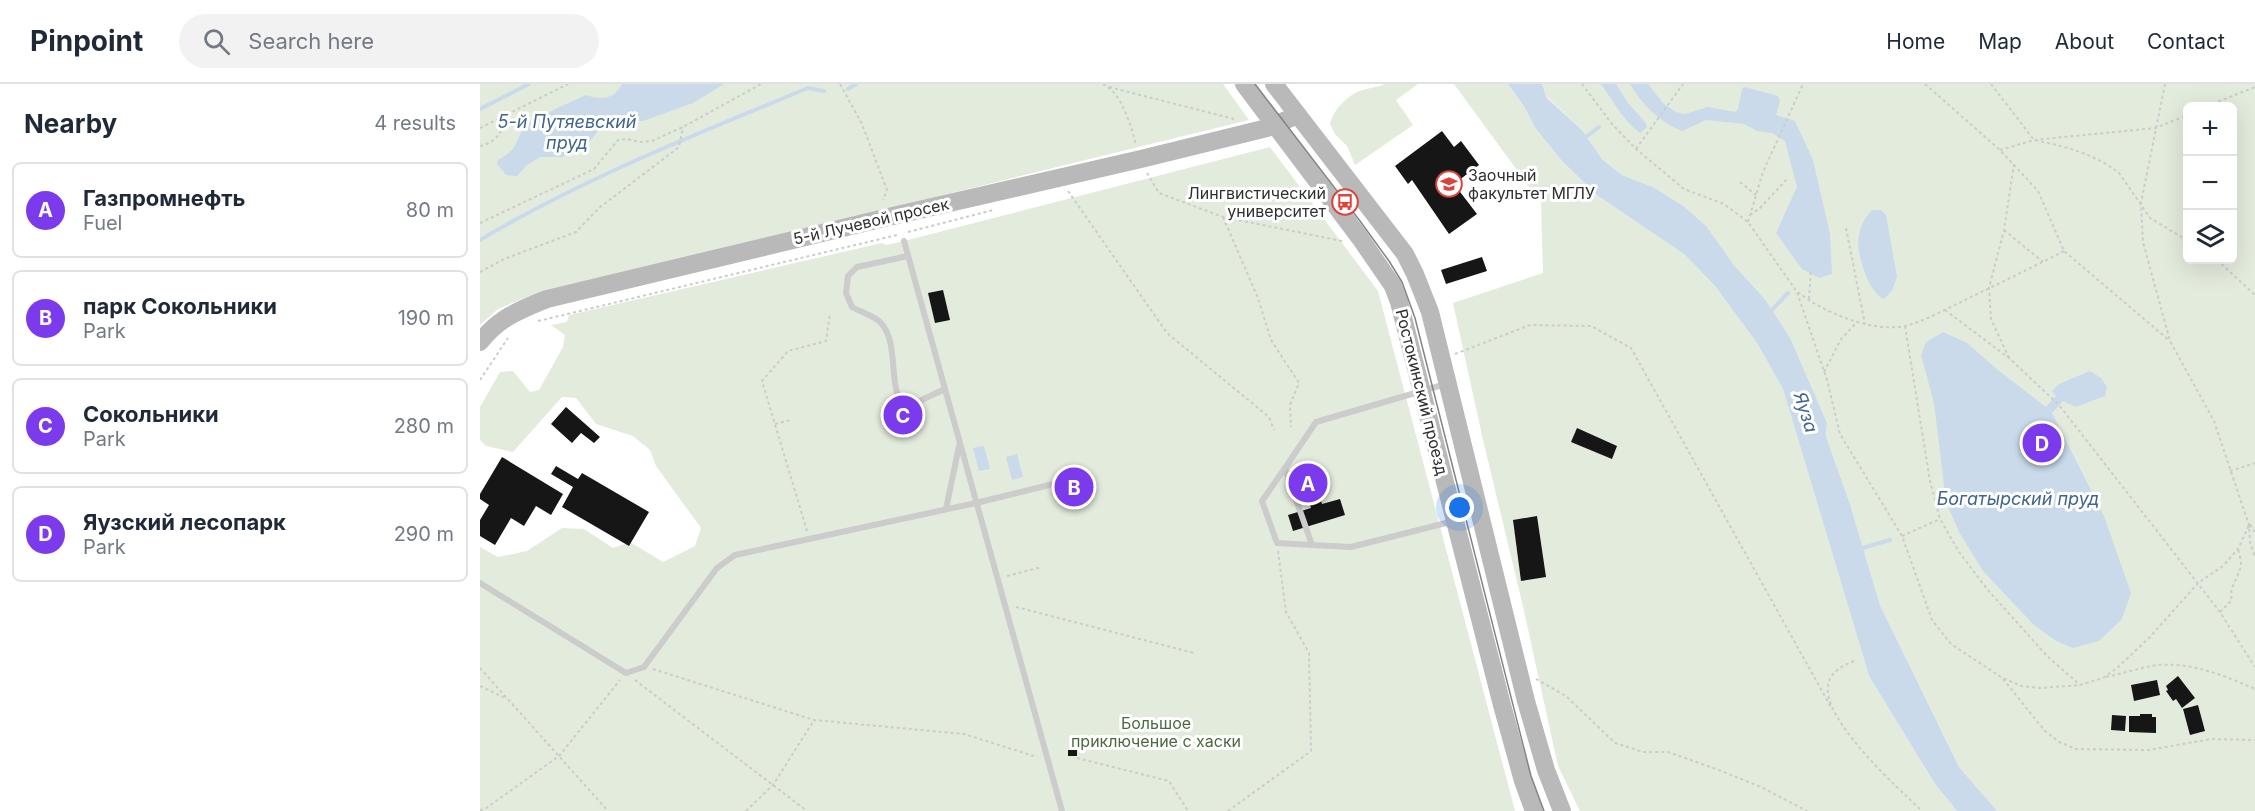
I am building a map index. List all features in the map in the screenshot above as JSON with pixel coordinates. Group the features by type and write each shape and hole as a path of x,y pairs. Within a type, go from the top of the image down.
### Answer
{"main road":[{"name":"Ростокинский проезд","path":"1244,84 1360,238 1393,286 1406,322 1502,705 1523,781 1534,811"},
{"name":"Ростокинский проезд","path":"1274,84 1405,254 1415,274 1430,312 1526,701 1546,770 1562,811"},
{"name":"5-й Лучевой просек","path":"480,342 514,312 547,299 1140,159 1274,125 1298,115"}],"lane":[{"path":"904,241 1062,811"},
{"path":"908,256 857,267 848,276 846,292 852,307 881,322 889,337 896,395 902,405 913,404 945,389"},
{"path":"1447,384 1316,422 1262,501 1277,543 1351,547 1454,520"},
{"path":"946,509 960,443"},
{"path":"1285,468 1312,545"},
{"path":"480,583 626,673 644,667 717,568 735,555 1090,475"}],"path":[{"path":"480,128 568,84"},
{"path":"481,222 594,169 618,140 652,141 760,84"},
{"path":"840,84 862,123 875,157 887,190 883,200"},
{"path":"1582,84 1612,124 1636,149 1684,189 1724,204 1748,222 1797,292 1824,372 1840,434 1902,536 1932,620 1951,644 2001,677 2021,686 2041,688 2080,684 2153,666 2185,666 2209,671 2255,689"},
{"path":"1636,149 1683,84"},
{"path":"1748,222 1763,172 1803,84"},
{"path":"1925,84 2000,150 2038,191 2064,251 2170,341"},
{"path":"1991,84 2034,140 2070,147 2112,167 2120,173 2150,218 2183,239"},
{"path":"2165,84 2140,203 2143,242 2170,341 2214,421 2249,525 2250,542 2255,558"},
{"path":"1109,87 1233,119"},
{"path":"2217,102 2255,87"},
{"path":"2000,150 2034,140 2155,128 2183,116"},
{"path":"480,146 497,139 503,129 504,117"},
{"path":"480,272 504,259 576,232 599,208 679,147 683,126"},
{"path":"2009,358 1991,319 1989,288 2004,230 2013,164"},
{"path":"1750,215 1760,208 1787,179"},
{"path":"1740,182 1756,195"},
{"path":"1068,191 1167,333 1269,417 1274,430"},
{"path":"536,321 1002,208"},
{"path":"1291,427 1290,405 1299,383 1271,340 1258,298 1223,217 1343,241"},
{"path":"1846,228 1865,324"},
{"path":"2004,230 2043,262"},
{"path":"1797,292 1809,301 1857,322 1884,327 1905,326 1945,310 2064,251"},
{"path":"2221,264 2255,295"},
{"path":"1809,301 1811,269"},
{"path":"1945,310 2009,358 2059,405 2220,612 2255,668"},
{"path":"810,539 762,381 788,351 826,341 830,312"},
{"path":"1824,372 1841,339 1857,322"},
{"path":"1452,355 1530,325 1591,326 1631,348 1832,709 1857,745 1922,811"},
{"path":"1905,326 1930,481 1940,519 1959,552 1987,589 2047,656 2080,684"},
{"path":"480,380 509,336"},
{"path":"775,424 791,420"},
{"path":"2057,437 2062,433"},
{"path":"2230,471 2255,463"},
{"path":"1902,536 1940,519"},
{"path":"2249,525 2255,527"},
{"path":"2249,525 2255,532"},
{"path":"2103,678 2118,668 2150,638 2198,583 2223,566 2238,549 2249,525"},
{"path":"1228,811 1311,751 1309,653 1286,612 1277,543"},
{"path":"2220,612 2232,600 2230,594 2232,585 2238,578 2241,562 2238,549"},
{"path":"998,579 1042,567"},
{"path":"1005,604 1194,653"},
{"path":"2248,654 2255,660"},
{"path":"1832,709 1828,685 1835,670 1854,662"},
{"path":"644,667 814,720 964,734 1048,760"},
{"path":"480,668 608,811"},
{"path":"480,810 485,810 559,756 626,673 807,811"},
{"path":"1531,676 1566,696 1615,743 1643,752 1668,752 1761,787 1807,811"},
{"path":"2001,677 2045,731 2059,742 2076,749 2150,750 2211,739 2255,740"},
{"path":"480,686 508,699"},
{"path":"746,811 773,785 814,720"},
{"path":"1077,758 1169,781 1188,811"}],"green space":[{"path":"480,84 1223,84 1249,120 527,297 498,309 480,325"},
{"path":"1385,84 1418,84 1396,100 1413,125 1355,165 1347,146 1335,134 1330,124 1331,119 1352,95"},
{"path":"1454,84 1508,84 1536,129 1562,161 1598,196 1684,254 1715,286 1757,343 1783,389 1869,676 1935,784 1957,811 1580,811 1558,766 1453,303 1543,273 1541,203"},
{"path":"1542,84 2255,84 2255,811 1997,811 1995,809 1959,767 1880,605 1850,504 1826,436 1827,423 1764,298 1733,264 1653,187 1622,175 1602,159 1582,130 1547,97"},
{"name":"Большое приключение с хаски","path":"1270,147 1378,291 1515,811 480,811 480,547 498,557 527,551 562,528 584,529 613,548 630,542 663,562 695,546 701,528 656,466 650,450 633,436 596,424 576,398 562,397 513,452 486,446 480,440 480,407 500,372 513,371 530,392 539,390 563,347 565,335 551,325 567,322 569,315 882,243 886,245 904,241"}],"water":[{"name":"5-й Путяевский пруд","path":"622,84 724,84 693,103 643,121 617,121 598,131 583,150 562,157 540,157 527,165 517,176 506,175 497,164 498,160 511,151 527,125 586,95 597,98 611,96"},
{"name":"Яуза","path":"1508,84 1542,84 1547,98 1582,130 1602,159 1622,175 1653,187 1683,206 1706,226 1733,264 1764,298 1790,338 1827,423 1826,436 1850,504 1880,605 1959,767 1997,811 1957,811 1935,784 1869,676 1783,389 1757,343 1715,286 1684,254 1598,196 1562,161 1536,129"},
{"path":"1601,84 1616,84 1647,127 1640,133 1634,128"},
{"path":"1630,84 1648,84 1663,103 1676,112 1685,114 1708,107 1735,112 1738,109 1742,89 1745,87 1778,96 1780,101 1776,115 1795,121 1813,160 1830,234 1832,274 1819,278 1802,269 1776,233 1797,187 1785,141 1772,133 1757,131 1744,124 1706,120 1682,131 1666,123 1652,112"},
{"path":"1872,210 1881,210 1886,215 1897,277 1892,291 1884,299 1878,295 1868,280 1859,251 1861,228"},
{"name":"Богатырский пруд","path":"1943,332 1967,343 2046,407 2056,396 2052,391 2059,384 2090,371 2101,378 2107,387 2105,396 2076,407 2063,401 2052,413 2104,516 2131,593 2122,619 2099,641 2073,648 2056,641 2033,624 1983,571 1959,532 1946,502 1934,403 1921,355 1926,342"},
{"path":"984,446 990,469 979,471 973,448"},
{"path":"1017,454 1023,477 1012,480 1006,457"}],"building":[{"path":"1442,131 1454,147 1461,141 1479,165 1454,184 1477,214 1449,234 1412,180 1408,184 1395,166"},
{"path":"1482,257 1487,271 1446,284 1441,270"},
{"path":"943,290 950,320 935,323 928,293"},
{"path":"566,407 600,437 594,443 581,433 572,443 551,424"},
{"path":"1577,428 1617,446 1612,459 1571,442"},
{"path":"502,457 563,494 551,515 536,506 524,526 511,518 495,545 480,536 480,520 489,505 480,499 480,494"},
{"path":"556,466 578,479 582,473 649,512 629,546 562,507 573,487 551,474"},
{"path":"1312,473 1322,504 1340,499 1345,515 1293,531 1288,515 1311,508 1302,476"},
{"path":"1537,516 1546,577 1521,581 1513,520"},
{"path":"2178,676 2195,698 2182,708 2166,691 2168,690 2166,686"},
{"path":"2157,680 2160,695 2134,701 2131,685"},
{"path":"2198,705 2205,731 2190,735 2183,709"},
{"path":"2140,714 2152,714 2152,717 2156,717 2156,733 2129,732 2129,716 2140,716"},
{"path":"2112,715 2126,716 2125,731 2111,730"},
{"path":"1068,750 1077,750 1077,756 1068,756"}],"waterway":[{"path":"480,109 529,84"},
{"path":"848,89 856,84"},
{"path":"480,240 600,177 683,140 808,88 824,91"},
{"path":"1583,139 1599,127"},
{"path":"1770,312 1788,293"},
{"path":"1859,549 1890,540"}],"tram line":[{"path":"1255,84 1360,221 1402,282 1415,318 1531,776 1544,811"}],"place":[{"name":"Заочный факультет МГЛУ","path":"1449,184"},
{"name":"Лингвистический университет","path":"1345,202"},
{"name":"Сокольники","path":"903,415"},
{"name":"Яузский лесопарк","path":"2042,443"},
{"name":"Газпромнефть","path":"1308,483"},
{"name":"парк Сокольники","path":"1074,487"}]}
